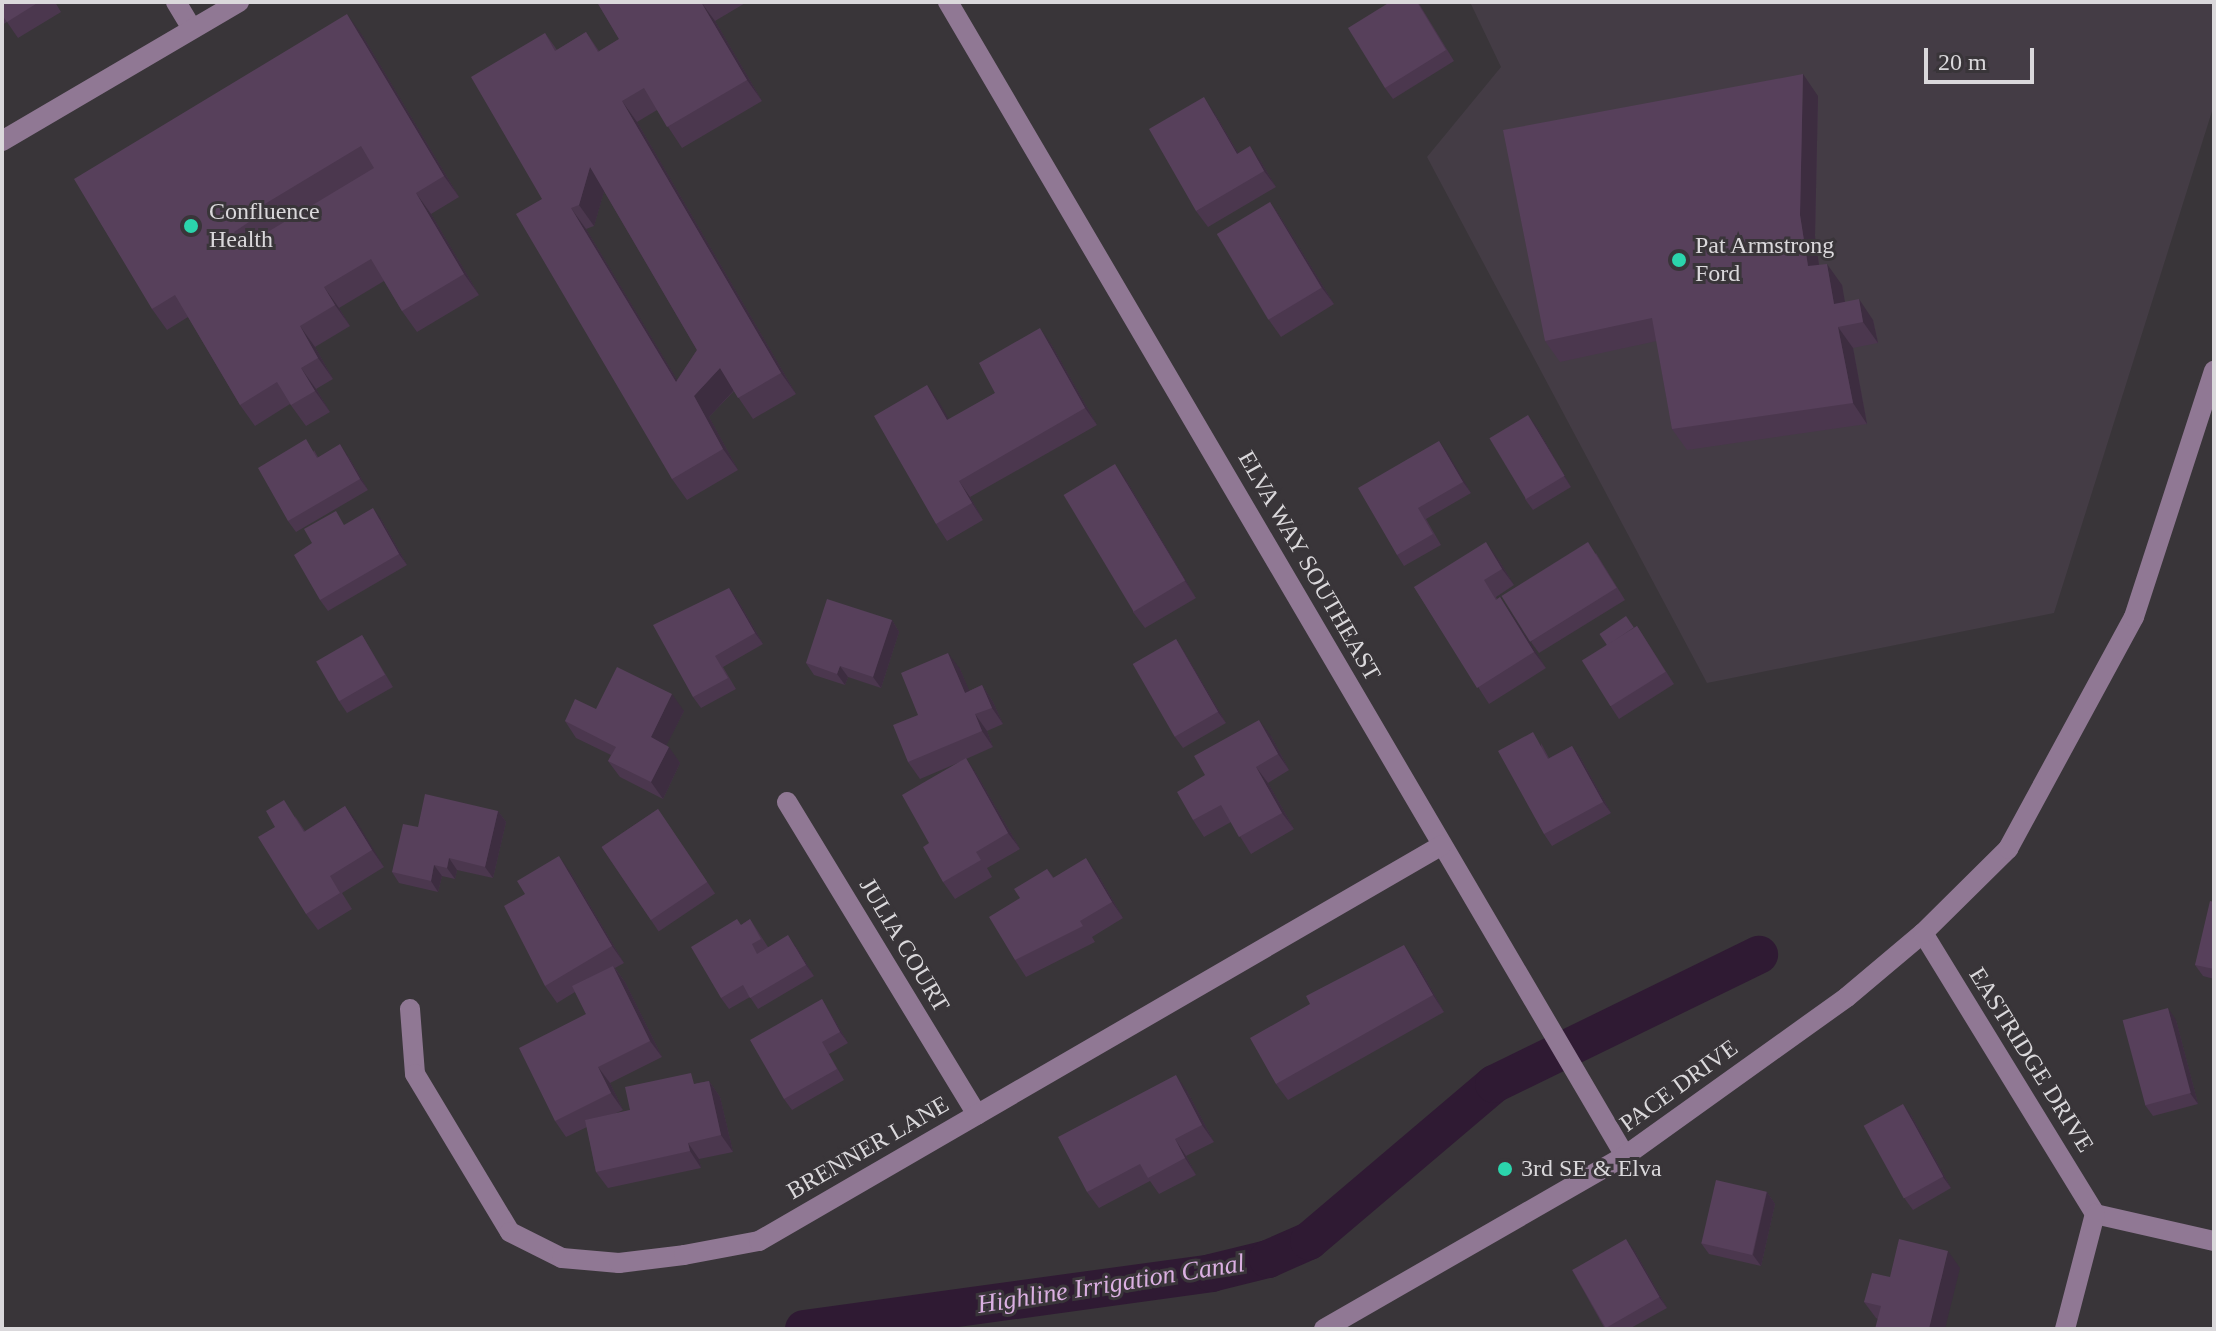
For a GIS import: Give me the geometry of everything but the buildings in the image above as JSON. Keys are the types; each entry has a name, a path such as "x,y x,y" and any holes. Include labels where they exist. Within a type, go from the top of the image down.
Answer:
{"street":[{"path":"176,2 192,29"},
{"path":"2,141 239,2"},
{"name":"ELVA WAY SOUTHEAST","path":"948,2 1625,1156"},
{"name":"PACE DRIVE","path":"1324,1329 1625,1156 1847,997 1923,933 2008,849 2134,617 2214,371"},
{"name":"JULIA COURT","path":"787,802 977,1115"},
{"name":"BRENNER LANE","path":"410,1009 415,1074 510,1232 562,1258 619,1263 759,1241 1442,845"},
{"name":"EASTRIDGE DRIVE","path":"1923,933 2095,1214"},
{"path":"2065,1329 2095,1214 2214,1241"}],"shaded area":[{"path":"1470,2 2214,2 2214,105 2054,613 1707,683 1427,157 1501,67"}],"waterway":[{"name":"Highline Irrigation Canal","path":"804,1329 1211,1273 1268,1259 1309,1241 1494,1084 1759,955"}],"place":[{"name":"Confluence Health","path":"191,226"},
{"name":"Pat Armstrong Ford","path":"1679,260"},
{"name":"3rd SE & Elva","path":"1505,1169"}]}
